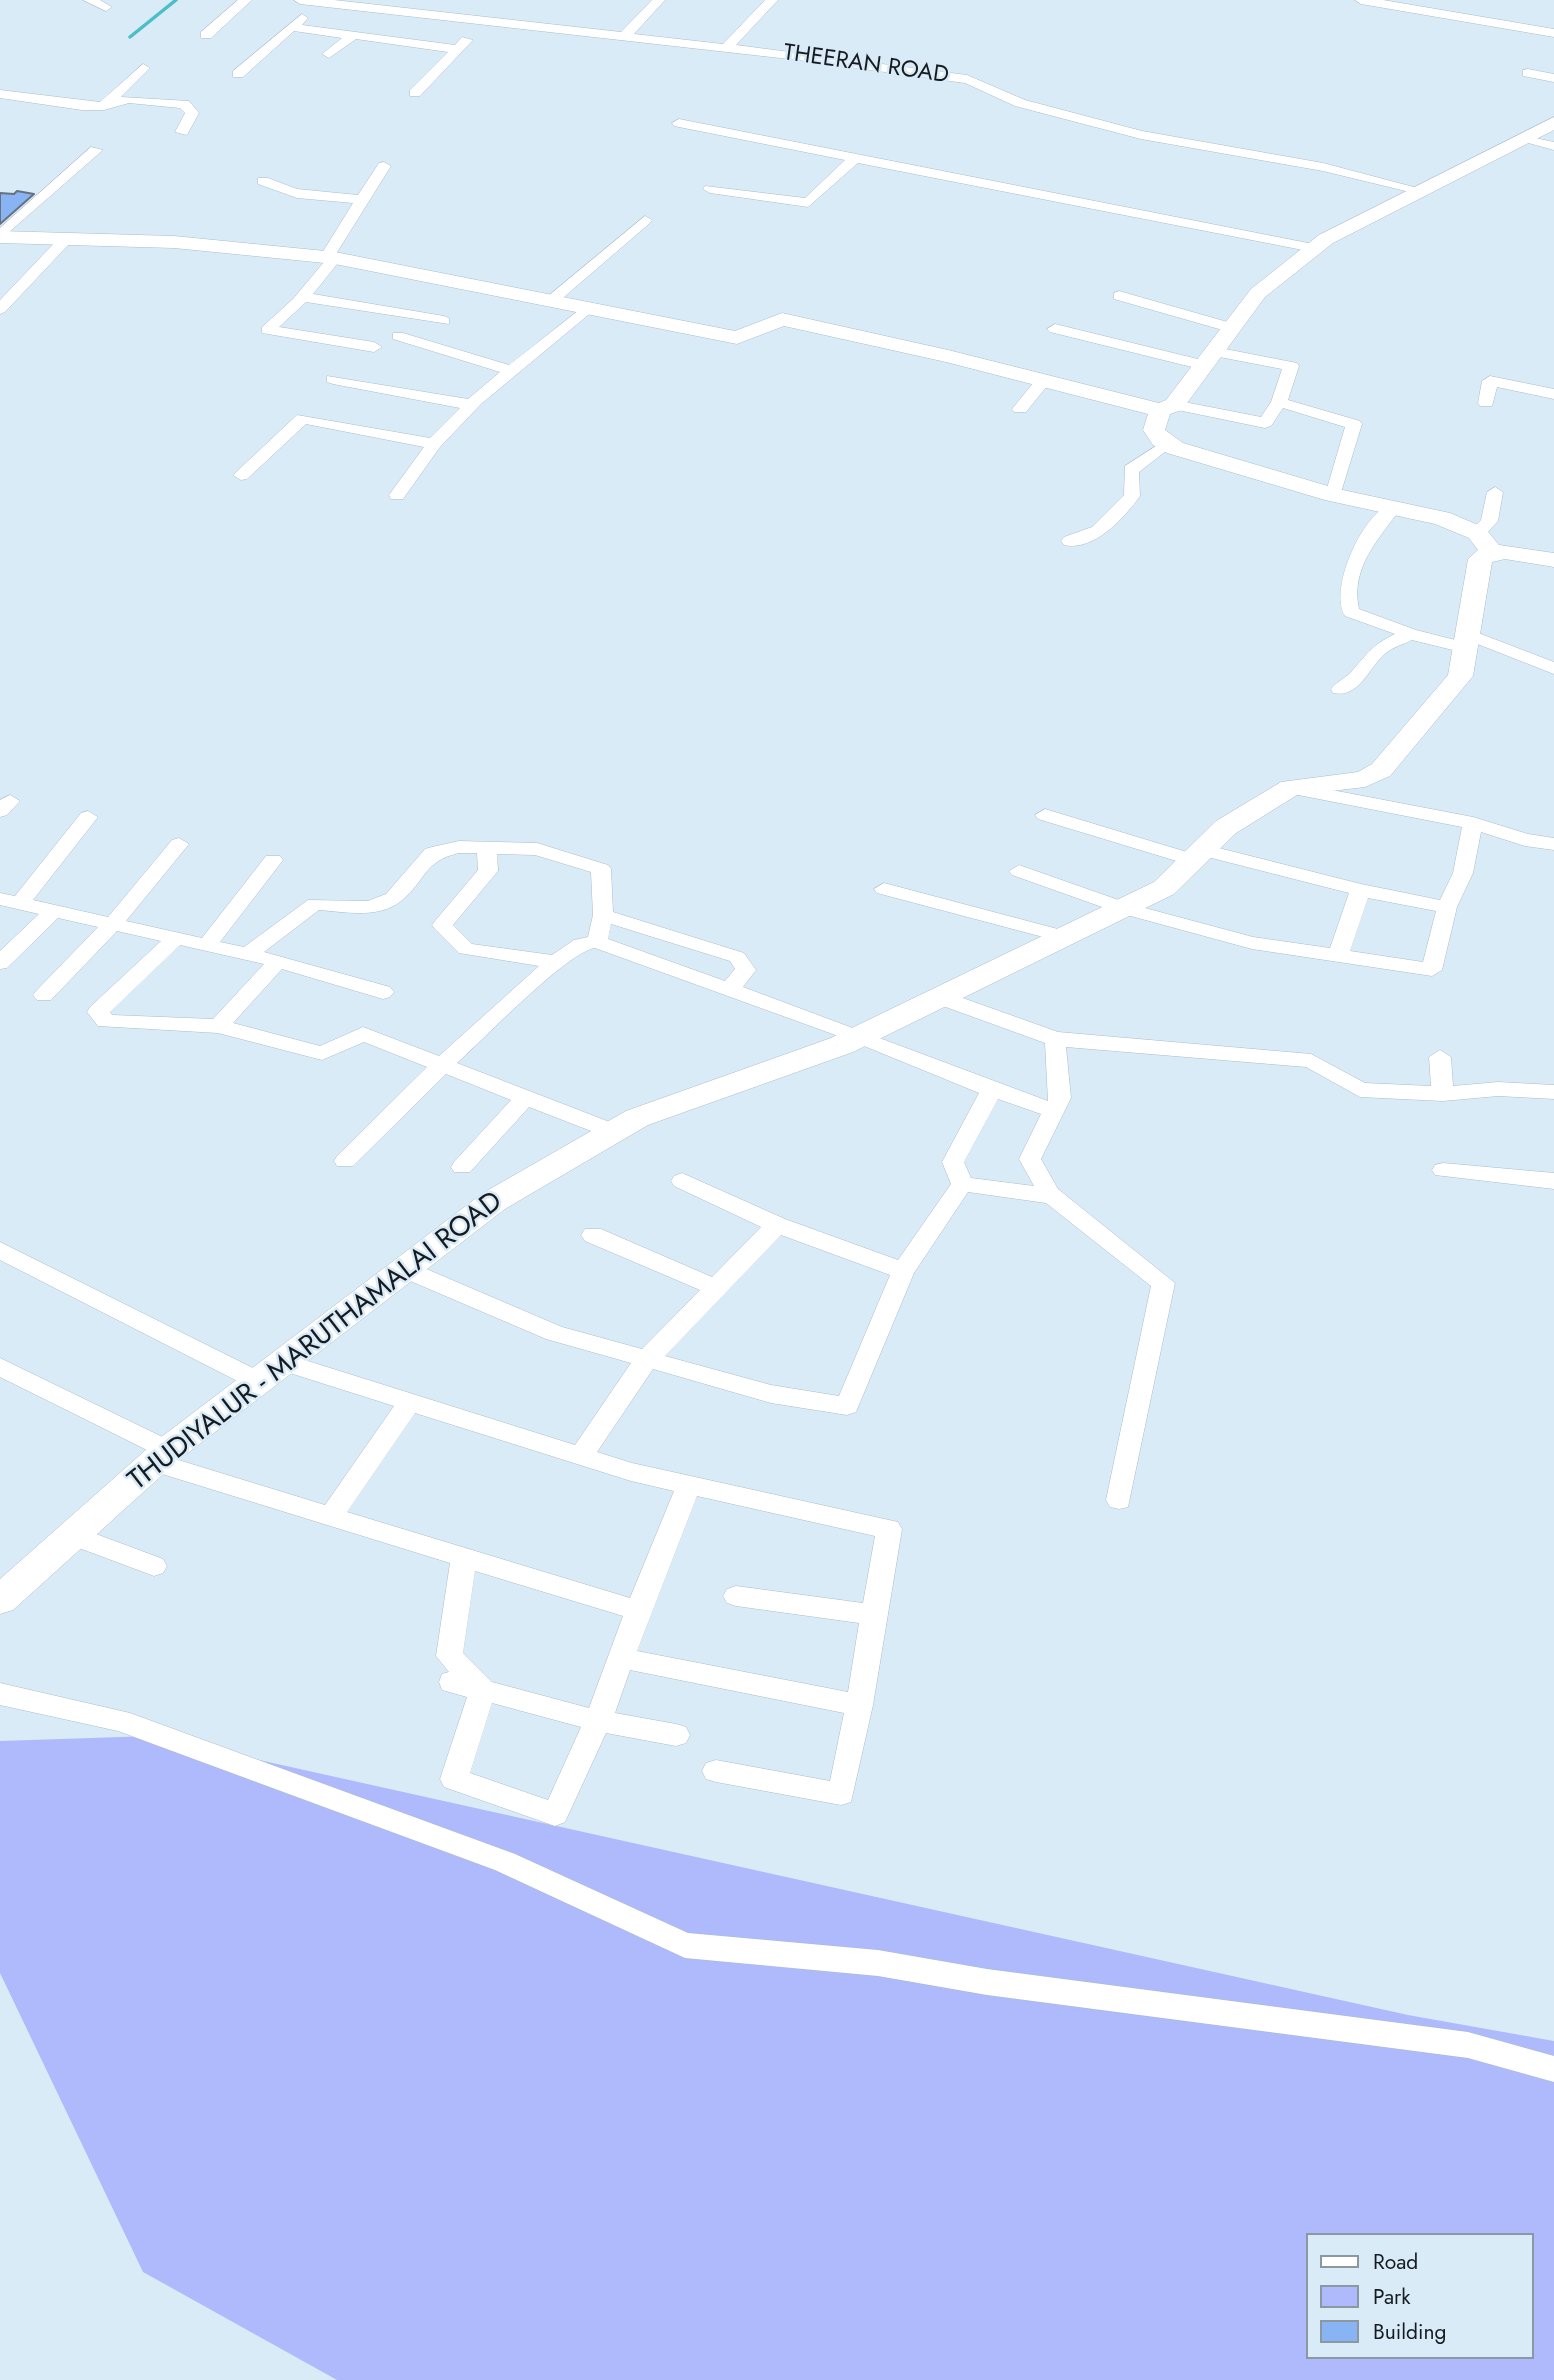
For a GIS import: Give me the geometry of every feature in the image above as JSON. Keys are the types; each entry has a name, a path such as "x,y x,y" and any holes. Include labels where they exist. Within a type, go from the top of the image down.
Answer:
{"street":[{"path":"89,0 106,7"},
{"path":"206,35 246,0"},
{"name":"THEERAN ROAD","path":"300,0 625,36 967,79 988,86 1002,97 1141,135 1323,167 1418,191"},
{"path":"625,36 659,0"},
{"path":"726,48 772,0"},
{"path":"1361,0 1554,33"},
{"path":"238,74 321,1"},
{"path":"415,93 484,22"},
{"path":"291,27 458,49"},
{"path":"328,54 353,35"},
{"path":"104,106 143,68"},
{"path":"1528,72 1554,78"},
{"path":"0,94 82,106 104,106 128,99 184,104 192,113 182,132"},
{"path":"679,123 1313,248"},
{"path":"1554,123 1418,191 1313,248 1258,293 1210,359 1167,407 1154,430 1167,443 1190,454 1334,495 1441,518 1485,543 1554,560"},
{"path":"1526,138 1554,146"},
{"path":"0,236 96,150"},
{"path":"710,189 808,203 857,156"},
{"path":"374,347 267,330 302,297 330,258 384,166"},
{"path":"263,181 275,188 364,200"},
{"path":"552,300 645,220"},
{"path":"0,236 174,242 330,258 737,338 782,319 1044,380 1259,424 1265,423 1279,401 1292,366 1210,359 1055,329"},
{"path":"0,309 66,239"},
{"path":"1119,296 1233,328"},
{"path":"302,297 444,321"},
{"path":"397,495 433,444 472,405 588,309"},
{"path":"398,336 512,371"},
{"path":"333,379 472,405"},
{"path":"1020,409 1044,380"},
{"path":"1486,403 1490,381 1554,394"},
{"path":"1279,401 1354,424 1334,495"},
{"path":"241,475 303,418 433,444"},
{"path":"1070,541 1098,531 1132,496 1131,470 1167,443"},
{"path":"1485,543 1495,492"},
{"path":"1394,508 1366,539 1356,559 1347,600 1351,612 1409,634 1466,641 1554,669"},
{"name":"THUDIYALUR - MARUTHAMALAI ROAD","path":"0,1600 161,1456 402,1268 494,1201 637,1118 860,1035 1164,888 1226,827 1290,788 1365,779 1381,769 1460,676 1485,543"},
{"path":"1340,689 1357,677 1379,649 1409,634"},
{"path":"1290,788 1473,823 1525,839 1554,844"},
{"path":"1045,815 1198,855 1447,906"},
{"path":"10,901 89,817"},
{"path":"1019,871 1124,908 1252,943 1432,971 1447,906 1462,878 1473,823"},
{"path":"44,995 113,924 179,844"},
{"path":"248,954 315,904 370,907 393,898 432,853 459,847 537,849 601,869 603,915 597,942"},
{"path":"485,847 488,871 443,925 466,949 556,962"},
{"path":"207,945 273,860"},
{"path":"884,889 1062,936"},
{"path":"1338,956 1360,890"},
{"path":"10,901 278,961 383,992"},
{"path":"0,963 54,911"},
{"path":"603,915 737,957 746,970 729,989"},
{"path":"176,938 98,1012 106,1021 218,1026 322,1053 363,1034 612,1131"},
{"path":"345,1161 442,1065 556,962 581,944 597,942 860,1035 992,1089 1052,1110"},
{"path":"218,1026 278,961"},
{"path":"939,998 1055,1039 1311,1062 1360,1090 1443,1094 1498,1089 1554,1091"},
{"path":"1055,1039 1060,1098 1030,1159 1052,1196 1163,1283 1119,1500"},
{"path":"1440,1057 1443,1094"},
{"path":"962,1184 953,1162 992,1089"},
{"path":"462,1167 526,1097"},
{"path":"1443,1170 1554,1181"},
{"path":"682,1181 777,1225 903,1270"},
{"path":"962,1184 1052,1196"},
{"path":"402,1268 554,1333 771,1394 847,1406 903,1270 962,1184"},
{"path":"581,1457 647,1359 777,1225"},
{"path":"593,1236 716,1288"},
{"path":"0,1250 258,1381"},
{"path":"283,1362 581,1457 689,1485 888,1529 859,1705 841,1794 716,1771"},
{"path":"0,1367 161,1456 330,1517 638,1611"},
{"path":"330,1517 409,1403"},
{"path":"483,1690 454,1779 555,1814 598,1721 638,1611 689,1485"},
{"path":"72,1535 154,1566"},
{"path":"464,1558 449,1656 483,1690"},
{"path":"736,1597 874,1615"},
{"path":"621,1658 859,1705"},
{"path":"452,1682 598,1721 676,1735"},
{"path":"0,1694 120,1721 159,1735 505,1862 685,1945 878,1964 1001,1984 1468,2045 1554,2069"}],"green space":[{"path":"151,1736 1408,2015 1554,2041 1554,2380 337,2380 143,2272 0,1973 0,1741"}],"building":[{"path":"17,191 34,194 0,224 0,193 14,194"}],"waterway":[{"path":"130,37 176,0"}]}
